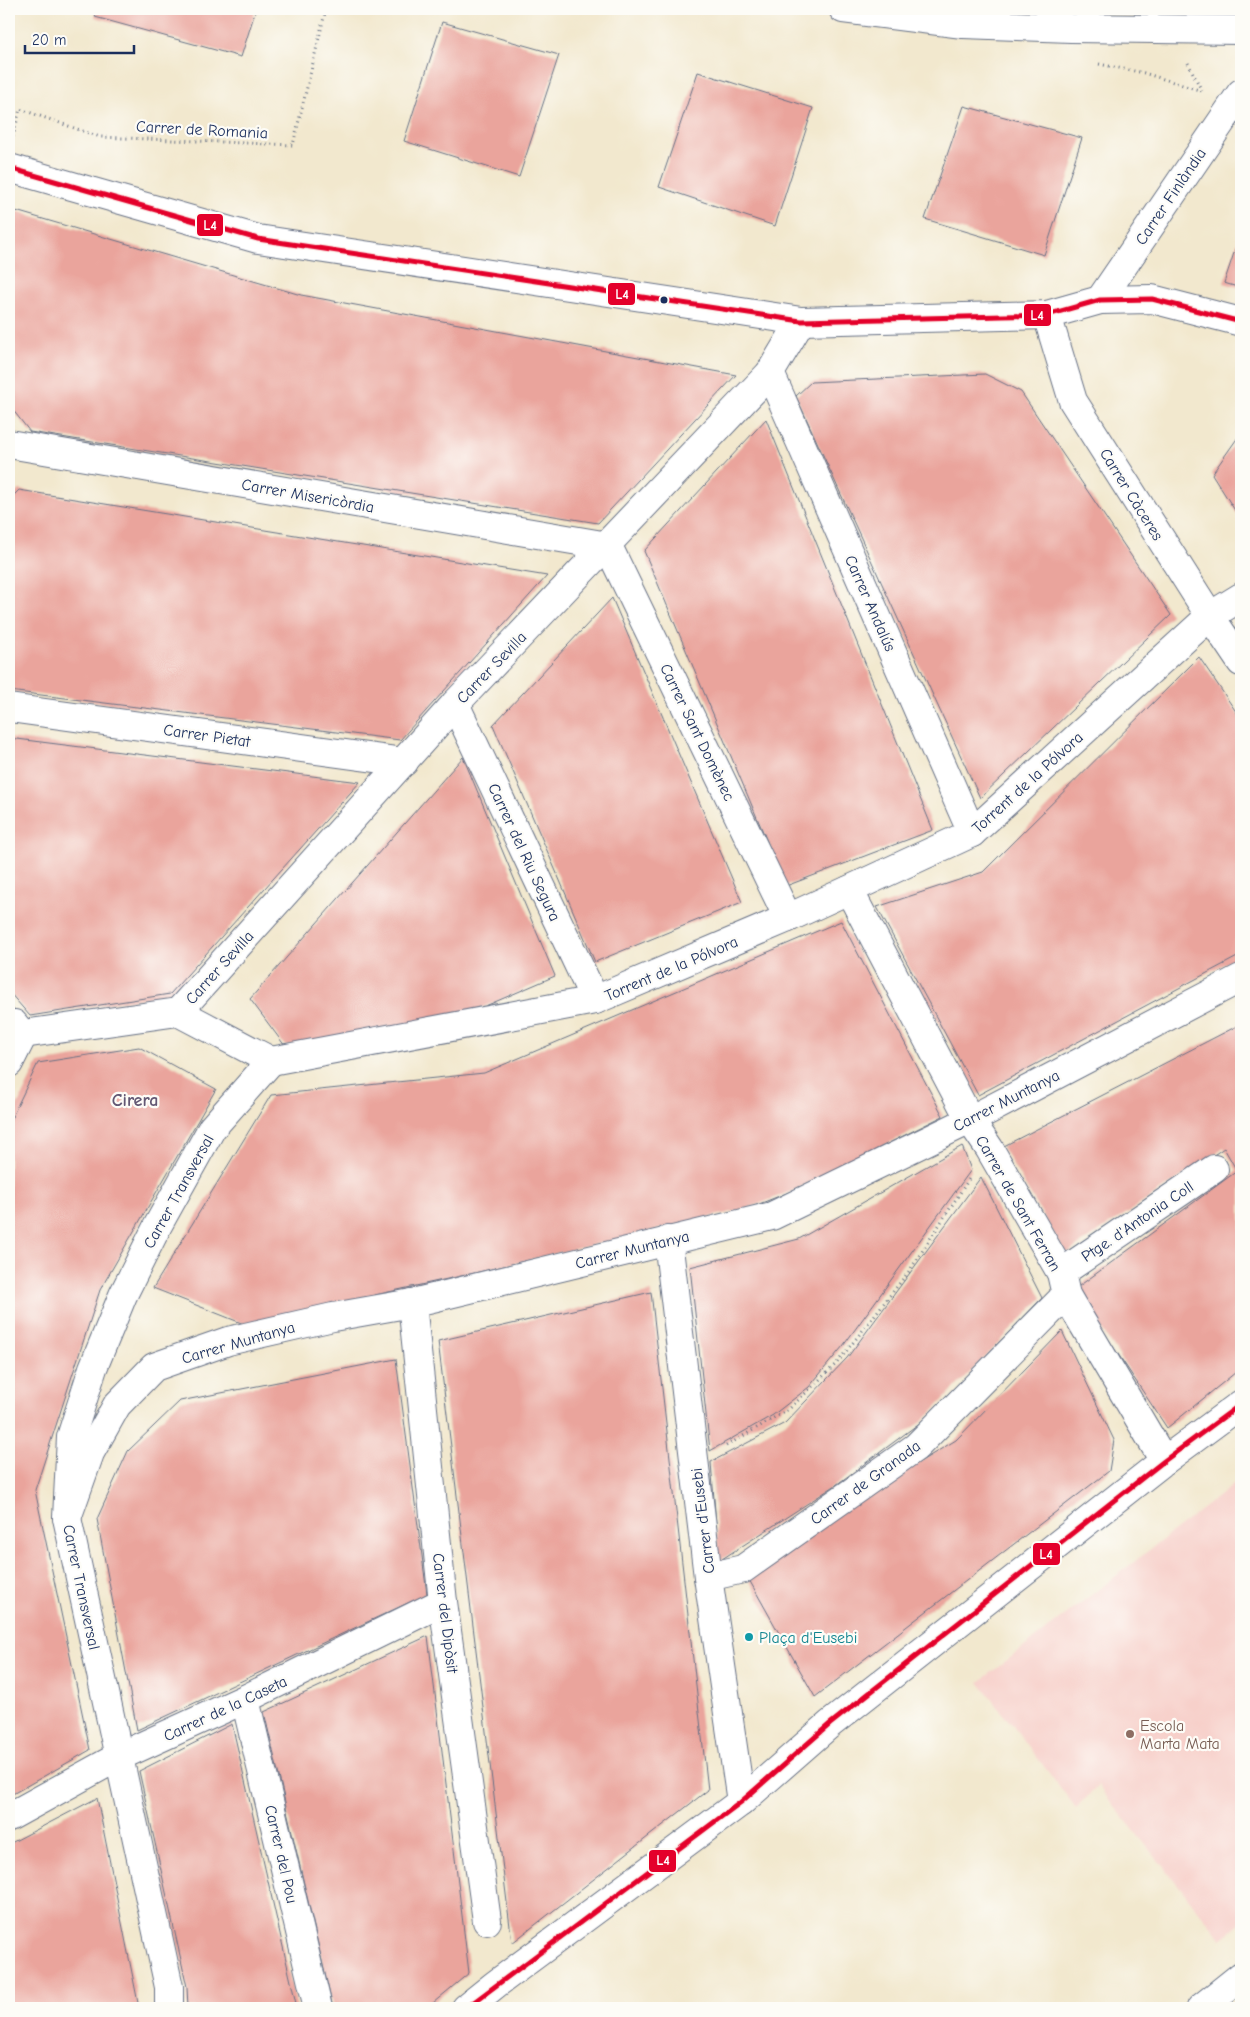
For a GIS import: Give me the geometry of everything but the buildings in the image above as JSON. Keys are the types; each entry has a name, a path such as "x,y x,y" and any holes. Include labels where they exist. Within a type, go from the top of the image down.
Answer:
{"street":[{"path":"844,9 963,24 1071,28 1241,29 1230,9"},
{"name":"Carrer Finlàndia","path":"1100,300 1241,93"},
{"path":"10,156 258,239 801,321 1047,315 1100,300 1152,300 1241,322"},
{"name":"Carrer Càceres","path":"1047,315 1073,401 1241,662"},
{"name":"Carrer Sevilla","path":"178,1012 455,704 608,546 770,373 801,321"},
{"name":"Carrer Andalús","path":"770,373 972,833"},
{"name":"Carrer Misericòrdia","path":"9,444 608,546"},
{"name":"Carrer Sant Domènec","path":"608,546 788,918"},
{"name":"Torrent de la Pólvora","path":"271,1061 595,1000 788,918 972,833 1210,616 1241,598"},
{"name":"Carrer del Riu Segura","path":"455,704 595,1000"},
{"name":"Carrer Pietat","path":"9,708 404,762"},
{"name":"Carrer de Sant Ferran","path":"849,890 970,1120 989,1148 1063,1284 1164,1461"},
{"name":"Carrer Muntanya","path":"67,1518 90,1453 116,1405 154,1367 228,1341 332,1317 412,1303 772,1216 970,1120 1241,978"},
{"path":"9,1063 13,1030 178,1012 271,1061"},
{"name":"Carrer Transversal","path":"169,2008 169,1987 67,1518 71,1437 93,1368 123,1295 158,1225 212,1128 271,1061"},
{"name":"Ptge. d'Antonia Coll","path":"1063,1284 1214,1169"},
{"name":"Carrer d'Eusebi","path":"668,1240 708,1577 740,1802"},
{"name":"Carrer de Granada","path":"708,1577 743,1569 916,1447 1063,1284"},
{"name":"Carrer del Dipòsit","path":"412,1303 443,1602 487,1921"},
{"path":"466,2008 740,1802 830,1724 1164,1461 1241,1404"},
{"name":"Carrer de la Caseta","path":"9,1817 118,1757 245,1699 443,1602"},
{"name":"Carrer del Pou","path":"245,1699 318,2008"},
{"path":"1201,2008 1241,1976"}],"path":[{"name":"Carrer de Romania","path":"10,156 20,109 100,137 293,145 326,9"},
{"path":"695,1463 789,1409 837,1363 910,1270 989,1148"}],"shaded area":[{"name":"Escola Marta Mata","path":"1241,1479 1241,1923 1222,1939 1098,1786 1076,1808 979,1682"}],"transit line":[{"name":"L4","path":"9,168 258,239 801,321 1047,315 1100,300 1152,299 1241,322"},
{"name":"L4","path":"466,2008 741,1802 830,1724 1164,1461 1241,1404"}],"place":[{"name":"Plaça d'Eusebi","path":"749,1637"},
{"name":"Escola Marta Mata","path":"1130,1734"}],"district":[{"name":"Cirera","path":"135,1100"}]}
